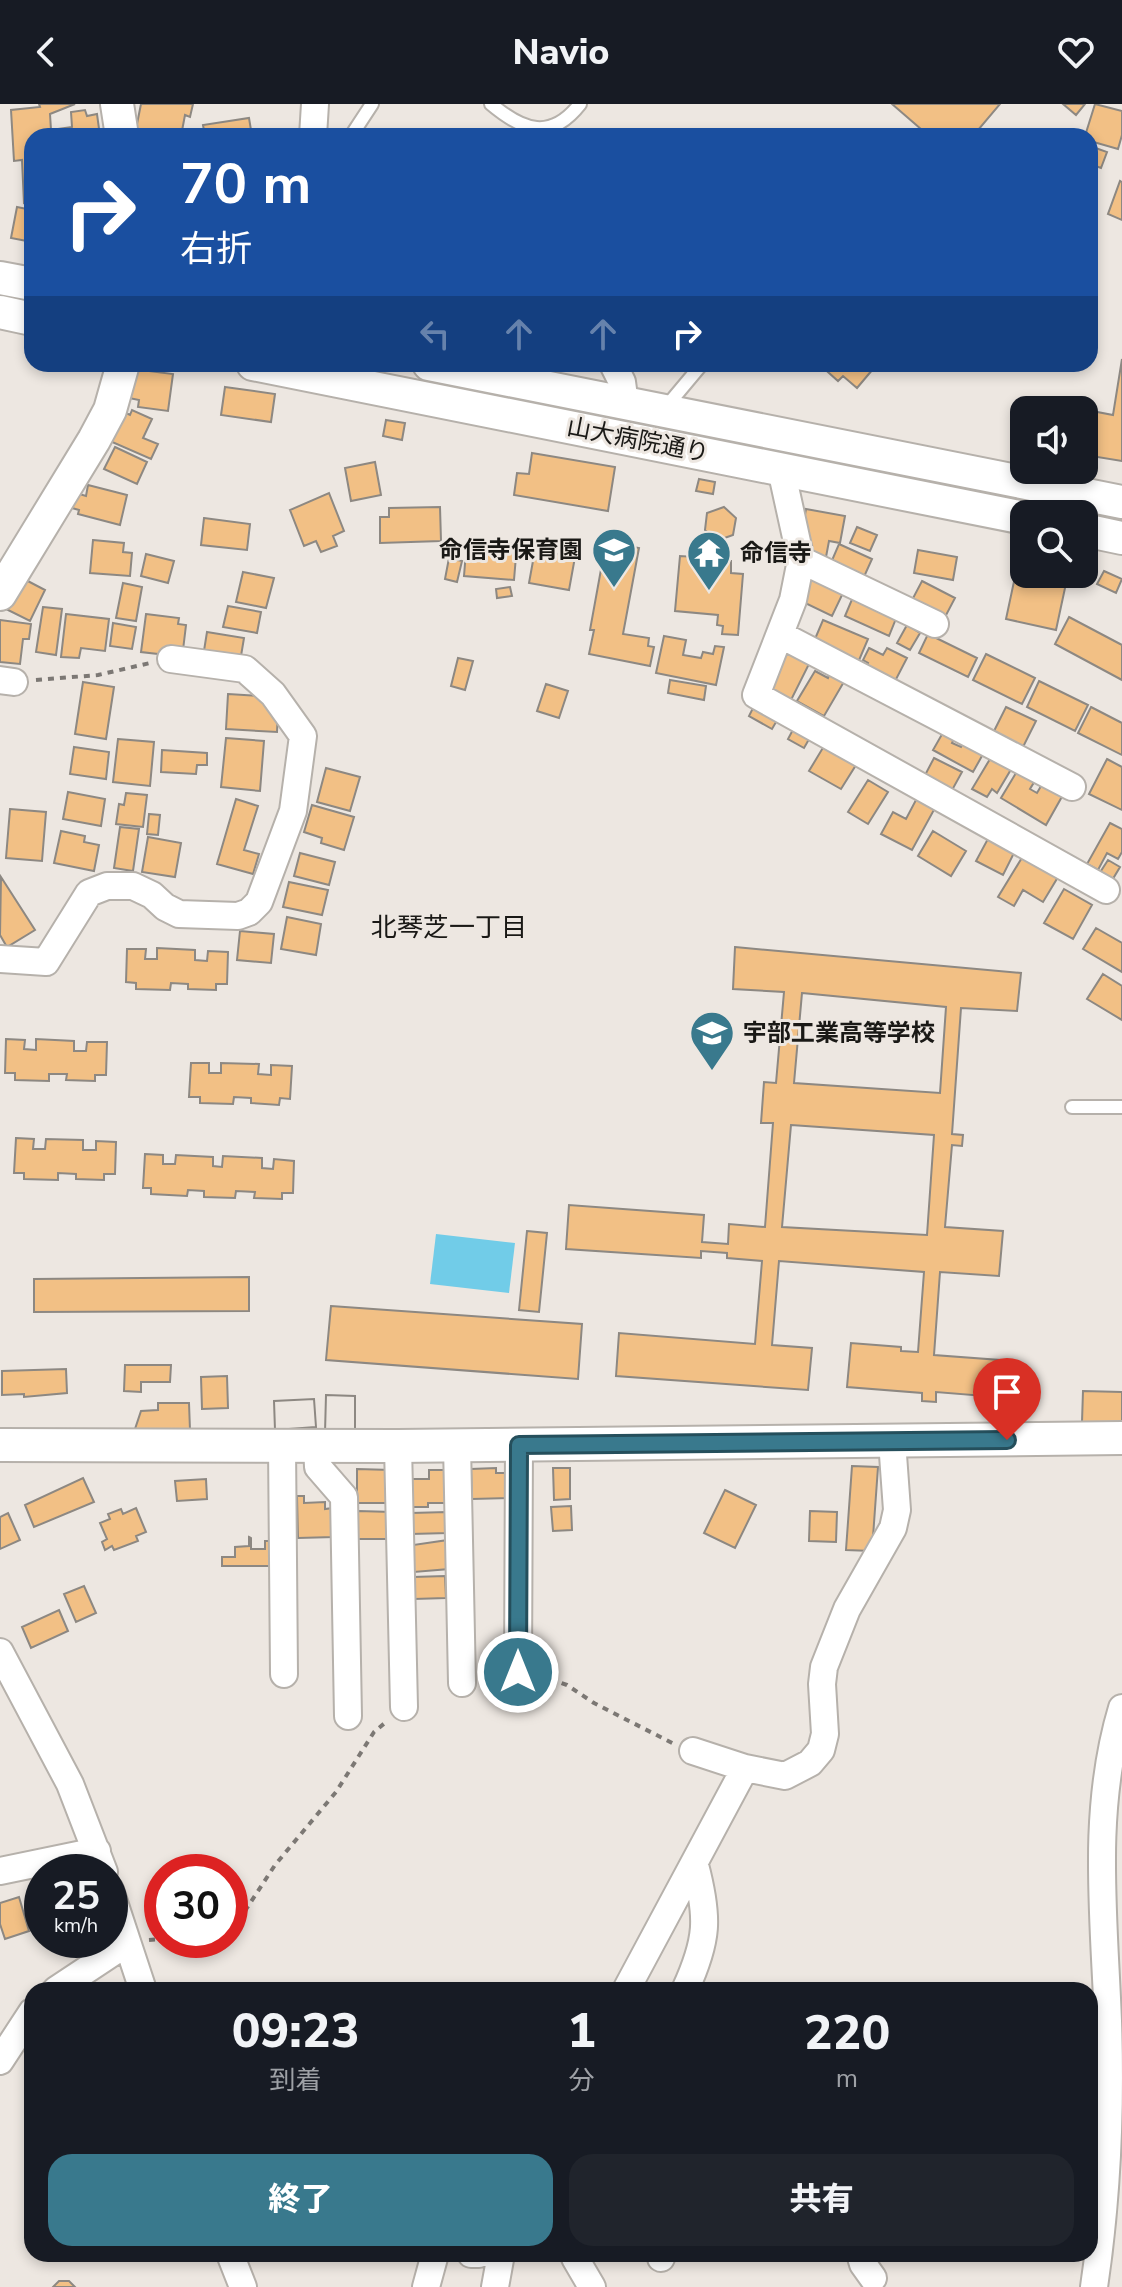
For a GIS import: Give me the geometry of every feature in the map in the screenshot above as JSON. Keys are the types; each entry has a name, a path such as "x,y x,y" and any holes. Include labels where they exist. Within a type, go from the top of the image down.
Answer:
{"street":[{"path":"117,104 121,128"},
{"path":"314,128 315,104"},
{"path":"0,278 24,282"},
{"path":"0,312 24,317"},
{"path":"0,594 94,440 110,410 121,372"},
{"name":"山大病院通り","path":"293,372 1010,515"},
{"name":"山大病院通り","path":"473,372 1122,502"},
{"path":"617,372 622,382 625,404"},
{"path":"781,469 801,560 793,600 756,695 1106,890"},
{"path":"1098,533 1122,538"},
{"path":"801,560 935,624"},
{"path":"781,635 1072,787"},
{"path":"0,959 46,962 89,893 107,886 133,886 179,914 238,916 249,912 259,902 293,811 303,736 273,694 245,669 171,659"},
{"path":"0,1445 398,1446 1122,1438"},
{"path":"693,1751 745,1768 785,1776 810,1763 821,1750 825,1734 824,1667 847,1609 893,1528 897,1510 892,1441"},
{"path":"282,1445 284,1674"},
{"path":"317,1445 318,1467 344,1497 348,1716"},
{"path":"457,1445 462,1683"},
{"path":"518,1672 519,1445"},
{"path":"398,1446 404,1707"},
{"path":"0,1652 70,1784 98,1854"},
{"path":"1098,2247 1115,2023 1101,1832 1107,1766 1122,1708"},
{"path":"630,1982 745,1768"},
{"path":"688,1982 700,1955 704,1932 703,1897 695,1865"},
{"path":"0,1871 24,1869"},
{"path":"128,1946 140,1982"},
{"path":"68,1982 104,1958"},
{"path":"0,2061 24,2024"},
{"path":"233,2262 243,2287"},
{"path":"426,2287 433,2262"},
{"path":"495,2287 500,2262"},
{"path":"577,2262 592,2287"},
{"path":"862,2262 873,2278"},
{"path":"1094,2287 1096,2262"}],"lane":[{"path":"356,128 372,104"},
{"path":"491,104 517,123 538,128"},
{"path":"545,128 563,122 580,104"},
{"path":"662,411 695,372"},
{"path":"1072,1107 1122,1107"}],"path":[{"path":"7,681 98,675 171,659"},
{"path":"518,1672 567,1685 617,1715 693,1751"},
{"path":"248,1904 275,1865 336,1792 374,1732 404,1707"}],"water":[{"path":"436,1234 515,1243 509,1293 430,1284"}],"building":[{"path":"39,104 75,104 50,114 51,128 24,128 24,203 22,160 14,161 11,110 40,107"},
{"path":"141,104 193,104 190,117 185,115 183,128 136,128"},
{"path":"892,104 1000,104 980,128 920,128"},
{"path":"1063,104 1085,104 1076,115"},
{"path":"1095,104 1122,111 1122,135 1118,149 1098,143 1098,128 1088,128"},
{"path":"85,110 87,116 97,114 99,128 65,128 72,127 71,112"},
{"path":"249,118 251,128 204,128 203,125"},
{"path":"1098,149 1107,152 1101,168 1098,167"},
{"path":"1122,182 1122,220 1108,214"},
{"path":"17,207 24,208 24,240 11,238"},
{"path":"1122,359 1122,461 1098,457 1098,412 1113,415"},
{"path":"133,372 173,374 168,411 138,407 139,400 129,398"},
{"path":"828,372 870,372 857,388 843,376 838,381"},
{"path":"225,387 275,394 271,422 221,415"},
{"path":"117,409 130,415 132,410 152,419 143,438 158,444 151,459 103,438"},
{"path":"386,420 405,423 402,440 383,436"},
{"path":"115,447 147,462 137,484 104,469"},
{"path":"532,453 615,467 608,511 514,495 517,473 529,474"},
{"path":"375,462 381,495 351,501 345,468"},
{"path":"699,479 715,482 713,494 696,491"},
{"path":"88,485 127,495 120,525 78,514 79,510 72,508 76,493 86,496"},
{"path":"329,493 344,531 333,536 337,546 321,552 316,541 304,546 290,510"},
{"path":"440,507 441,541 380,543 380,517 389,517 389,508"},
{"path":"724,507 736,518 733,535 716,541 705,530 707,513"},
{"path":"806,509 845,516 840,543 829,541 826,557 805,553 800,542"},
{"path":"204,518 250,524 247,550 201,545"},
{"path":"857,527 877,535 870,551 850,543"},
{"path":"467,539 517,544 514,580 464,576"},
{"path":"93,540 124,543 123,552 132,553 130,576 90,573"},
{"name":"命信寺保育園","path":"606,542 639,548 623,634 649,638 648,646 654,647 650,666 589,654 594,630 590,630"},
{"path":"839,544 872,559 863,579 830,565"},
{"path":"535,550 575,557 569,590 529,583"},
{"path":"918,550 957,557 953,580 914,573"},
{"name":"命信寺","path":"695,551 714,553 714,560 731,561 731,573 743,574 738,635 722,634 723,626 717,625 718,615 675,611 680,556 695,557"},
{"path":"146,554 174,561 168,583 141,576"},
{"path":"449,558 462,561 457,582 445,579"},
{"path":"1104,571 1122,579 1116,593 1098,582"},
{"path":"243,572 274,578 266,608 236,602"},
{"path":"812,577 843,593 832,616 801,601"},
{"path":"22,578 45,590 30,621 6,609"},
{"path":"922,581 955,598 944,619 911,602"},
{"path":"123,583 142,587 136,621 116,618"},
{"path":"510,587 512,596 497,598 496,589"},
{"path":"1013,588 1065,588 1056,630 1006,619"},
{"path":"853,597 897,616 889,636 845,616"},
{"path":"228,606 261,612 257,633 223,627"},
{"path":"43,607 62,609 56,655 36,652"},
{"path":"66,614 109,619 105,651 81,648 79,658 61,657"},
{"path":"146,614 179,618 178,624 186,625 183,650 167,655 141,652"},
{"path":"1069,617 1122,645 1122,680 1055,644"},
{"path":"0,620 31,624 29,639 23,639 20,664 0,662"},
{"path":"823,620 868,639 857,665 812,646"},
{"path":"113,623 136,627 132,649 110,646"},
{"path":"907,625 920,633 910,650 897,643"},
{"path":"207,632 244,638 241,656 203,657"},
{"path":"928,634 977,658 968,677 919,653"},
{"path":"664,636 686,640 683,655 701,658 703,652 713,654 715,646 724,647 716,685 656,673"},
{"path":"785,647 811,660 790,702 764,689"},
{"path":"869,648 883,655 887,648 907,658 892,687 863,673 868,663 863,660"},
{"path":"986,654 1035,678 1022,704 973,680"},
{"path":"458,658 473,661 465,690 451,686"},
{"path":"815,671 828,678 830,673 845,680 824,716 797,701"},
{"path":"670,680 706,686 704,700 668,693"},
{"path":"1039,681 1088,705 1075,731 1027,707"},
{"path":"83,682 114,687 106,739 75,734"},
{"path":"546,684 568,691 559,718 537,711"},
{"path":"228,694 260,696 260,701 272,701 278,710 277,732 226,729"},
{"path":"755,704 779,717 772,729 749,716"},
{"path":"1006,707 1036,721 1020,753 990,739"},
{"path":"1091,707 1122,723 1122,755 1078,733"},
{"path":"796,724 812,734 804,748 788,739"},
{"path":"945,729 956,735 952,743 961,747 966,736 987,747 973,772 933,750"},
{"path":"226,738 264,741 260,791 221,787"},
{"path":"118,739 154,742 150,786 113,782"},
{"path":"824,746 856,765 841,789 809,771"},
{"path":"74,747 109,752 106,779 70,774"},
{"path":"162,750 207,753 207,765 197,765 196,774 161,772"},
{"path":"993,754 1013,766 997,793 992,789 987,797 972,789"},
{"path":"934,758 962,772 951,792 924,777"},
{"path":"1107,759 1122,767 1122,810 1089,794"},
{"path":"326,768 360,777 350,811 317,802"},
{"path":"1019,768 1036,779 1030,789 1037,793 1044,781 1064,793 1046,825 1001,798"},
{"path":"868,780 888,792 868,824 848,812"},
{"path":"68,792 105,799 101,826 63,819"},
{"path":"126,793 147,795 143,827 116,824 119,804 124,805"},
{"path":"917,798 935,808 912,850 881,834 893,812 906,819"},
{"path":"236,799 258,806 244,850 259,854 253,874 217,864"},
{"path":"312,805 354,817 344,850 321,843 322,838 304,832"},
{"path":"10,809 46,812 42,861 6,858"},
{"path":"149,814 160,815 158,835 147,834"},
{"path":"1110,823 1122,829 1122,852 1118,859 1107,853 1098,870 1087,864"},
{"path":"120,827 139,829 133,871 114,868"},
{"path":"61,831 85,836 84,842 99,845 94,871 54,863"},
{"path":"933,831 966,851 951,876 918,856"},
{"path":"990,835 1016,849 1003,875 976,861"},
{"path":"148,837 181,843 175,877 142,872"},
{"path":"300,853 335,862 329,885 294,876"},
{"path":"1023,856 1058,877 1043,902 1023,890 1014,906 998,897"},
{"path":"1108,860 1120,867 1111,882 1099,874"},
{"path":"1,877 35,930 7,947 0,935"},
{"path":"289,882 328,890 322,915 283,907"},
{"path":"1064,889 1092,905 1073,939 1044,923"},
{"path":"287,917 321,924 316,955 281,949"},
{"path":"1096,928 1122,943 1122,972 1083,949"},
{"path":"240,931 274,934 271,963 237,960"},
{"path":"735,947 1021,973 1017,1011 961,1008 952,1134 963,1135 962,1146 952,1145 945,1227 1003,1231 999,1276 940,1272 934,1355 1000,1360 997,1397 936,1392 936,1402 922,1401 922,1393 847,1387 851,1343 901,1347 901,1351 918,1352 924,1272 779,1261 772,1345 812,1348 808,1390 616,1376 619,1333 755,1344 762,1261 727,1258 727,1253 701,1251 701,1258 566,1249 569,1205 704,1215 702,1242 728,1244 729,1224 765,1227 773,1123 761,1123 764,1082 776,1083 784,992 733,989","holes":["802,993 946,1007 940,1093 794,1083","791,1125 934,1135 927,1235 782,1227"]},
{"path":"157,948 195,950 195,960 207,961 208,951 228,952 227,984 216,984 216,990 188,989 188,984 171,983 170,990 136,989 136,983 126,982 127,949 146,949 145,959 157,959"},
{"path":"1103,974 1122,986 1122,1020 1087,999"},
{"path":"6,1039 25,1040 24,1049 36,1050 36,1039 74,1041 74,1051 86,1051 87,1042 107,1042 106,1075 95,1075 95,1081 66,1080 67,1074 49,1074 49,1081 15,1080 15,1073 5,1073"},
{"path":"191,1063 209,1063 209,1073 221,1073 221,1063 259,1064 258,1074 271,1075 271,1065 292,1066 290,1099 280,1098 279,1105 251,1103 251,1098 234,1097 233,1104 200,1103 200,1097 189,1097"},
{"path":"16,1138 34,1139 33,1149 45,1149 46,1139 83,1140 83,1150 96,1150 96,1141 116,1142 115,1174 104,1174 104,1180 76,1179 76,1174 58,1173 58,1180 24,1179 24,1173 14,1173"},
{"path":"145,1154 163,1155 163,1164 175,1164 176,1155 213,1157 213,1166 222,1167 223,1156 262,1158 262,1168 273,1169 274,1159 294,1161 293,1193 282,1193 282,1199 254,1198 255,1192 236,1191 235,1198 204,1197 204,1191 188,1190 187,1196 151,1194 151,1188 143,1188"},
{"path":"527,1231 547,1233 539,1312 519,1310"},
{"path":"249,1277 249,1311 34,1312 34,1279"},
{"path":"331,1306 582,1324 578,1379 326,1360"},
{"path":"125,1365 171,1365 170,1382 141,1382 141,1392 124,1391"},
{"path":"66,1369 67,1393 24,1397 24,1394 2,1395 2,1371"},
{"path":"227,1376 228,1408 202,1409 201,1377"},
{"path":"1083,1391 1122,1392 1122,1423 1082,1422"},
{"path":"326,1395 355,1396 355,1434 325,1433"},
{"path":"326,1395 355,1396 355,1434 325,1433"},
{"path":"314,1399 316,1427 275,1430 274,1401"},
{"path":"314,1399 316,1427 275,1430 274,1401"},
{"path":"158,1403 189,1403 190,1430 134,1432 141,1411 158,1410"},
{"path":"852,1466 878,1467 872,1551 846,1550"},
{"path":"496,1468 496,1473 510,1473 510,1498 472,1499 471,1469"},
{"path":"553,1468 570,1468 570,1499 554,1500"},
{"path":"357,1469 391,1470 391,1503 357,1503"},
{"path":"429,1470 447,1470 447,1503 412,1507 412,1479 429,1479"},
{"path":"83,1478 94,1502 34,1527 25,1505"},
{"path":"206,1479 207,1499 177,1501 175,1481"},
{"path":"725,1490 756,1505 735,1548 704,1533"},
{"path":"297,1496 304,1496 304,1503 325,1502 325,1509 333,1508 334,1537 298,1538"},
{"path":"571,1506 572,1530 553,1531 551,1507"},
{"path":"136,1508 146,1532 136,1536 138,1541 105,1550 102,1542 107,1539 100,1523 110,1519 108,1514 121,1509 123,1514"},
{"path":"358,1511 392,1512 392,1539 358,1539"},
{"path":"810,1511 837,1512 836,1542 809,1541"},
{"path":"447,1512 448,1533 411,1534 411,1513"},
{"path":"8,1513 20,1540 0,1549 0,1517"},
{"path":"249,1537 251,1549 265,1549 265,1541 273,1541 273,1566 222,1566 222,1557 235,1557 235,1547 249,1546"},
{"path":"448,1540 449,1569 414,1572 413,1545"},
{"path":"445,1576 446,1598 414,1599 413,1577"},
{"path":"84,1586 96,1613 76,1622 64,1594"},
{"path":"59,1610 68,1631 31,1648 22,1627"},
{"path":"19,1897 24,1914 24,1933 5,1939 0,1924 0,1903"},
{"path":"59,2281 69,2281 75,2287 53,2287"}],"place":[{"name":"命信寺保育園","path":"614,589"},
{"name":"命信寺","path":"709,592"},
{"name":"宇部工業高等学校","path":"712,1072"}],"district":[{"name":"北琴芝一丁目","path":"449,927"}],"route":[{"path":"518,1672 519,1445 1007,1440"}]}
